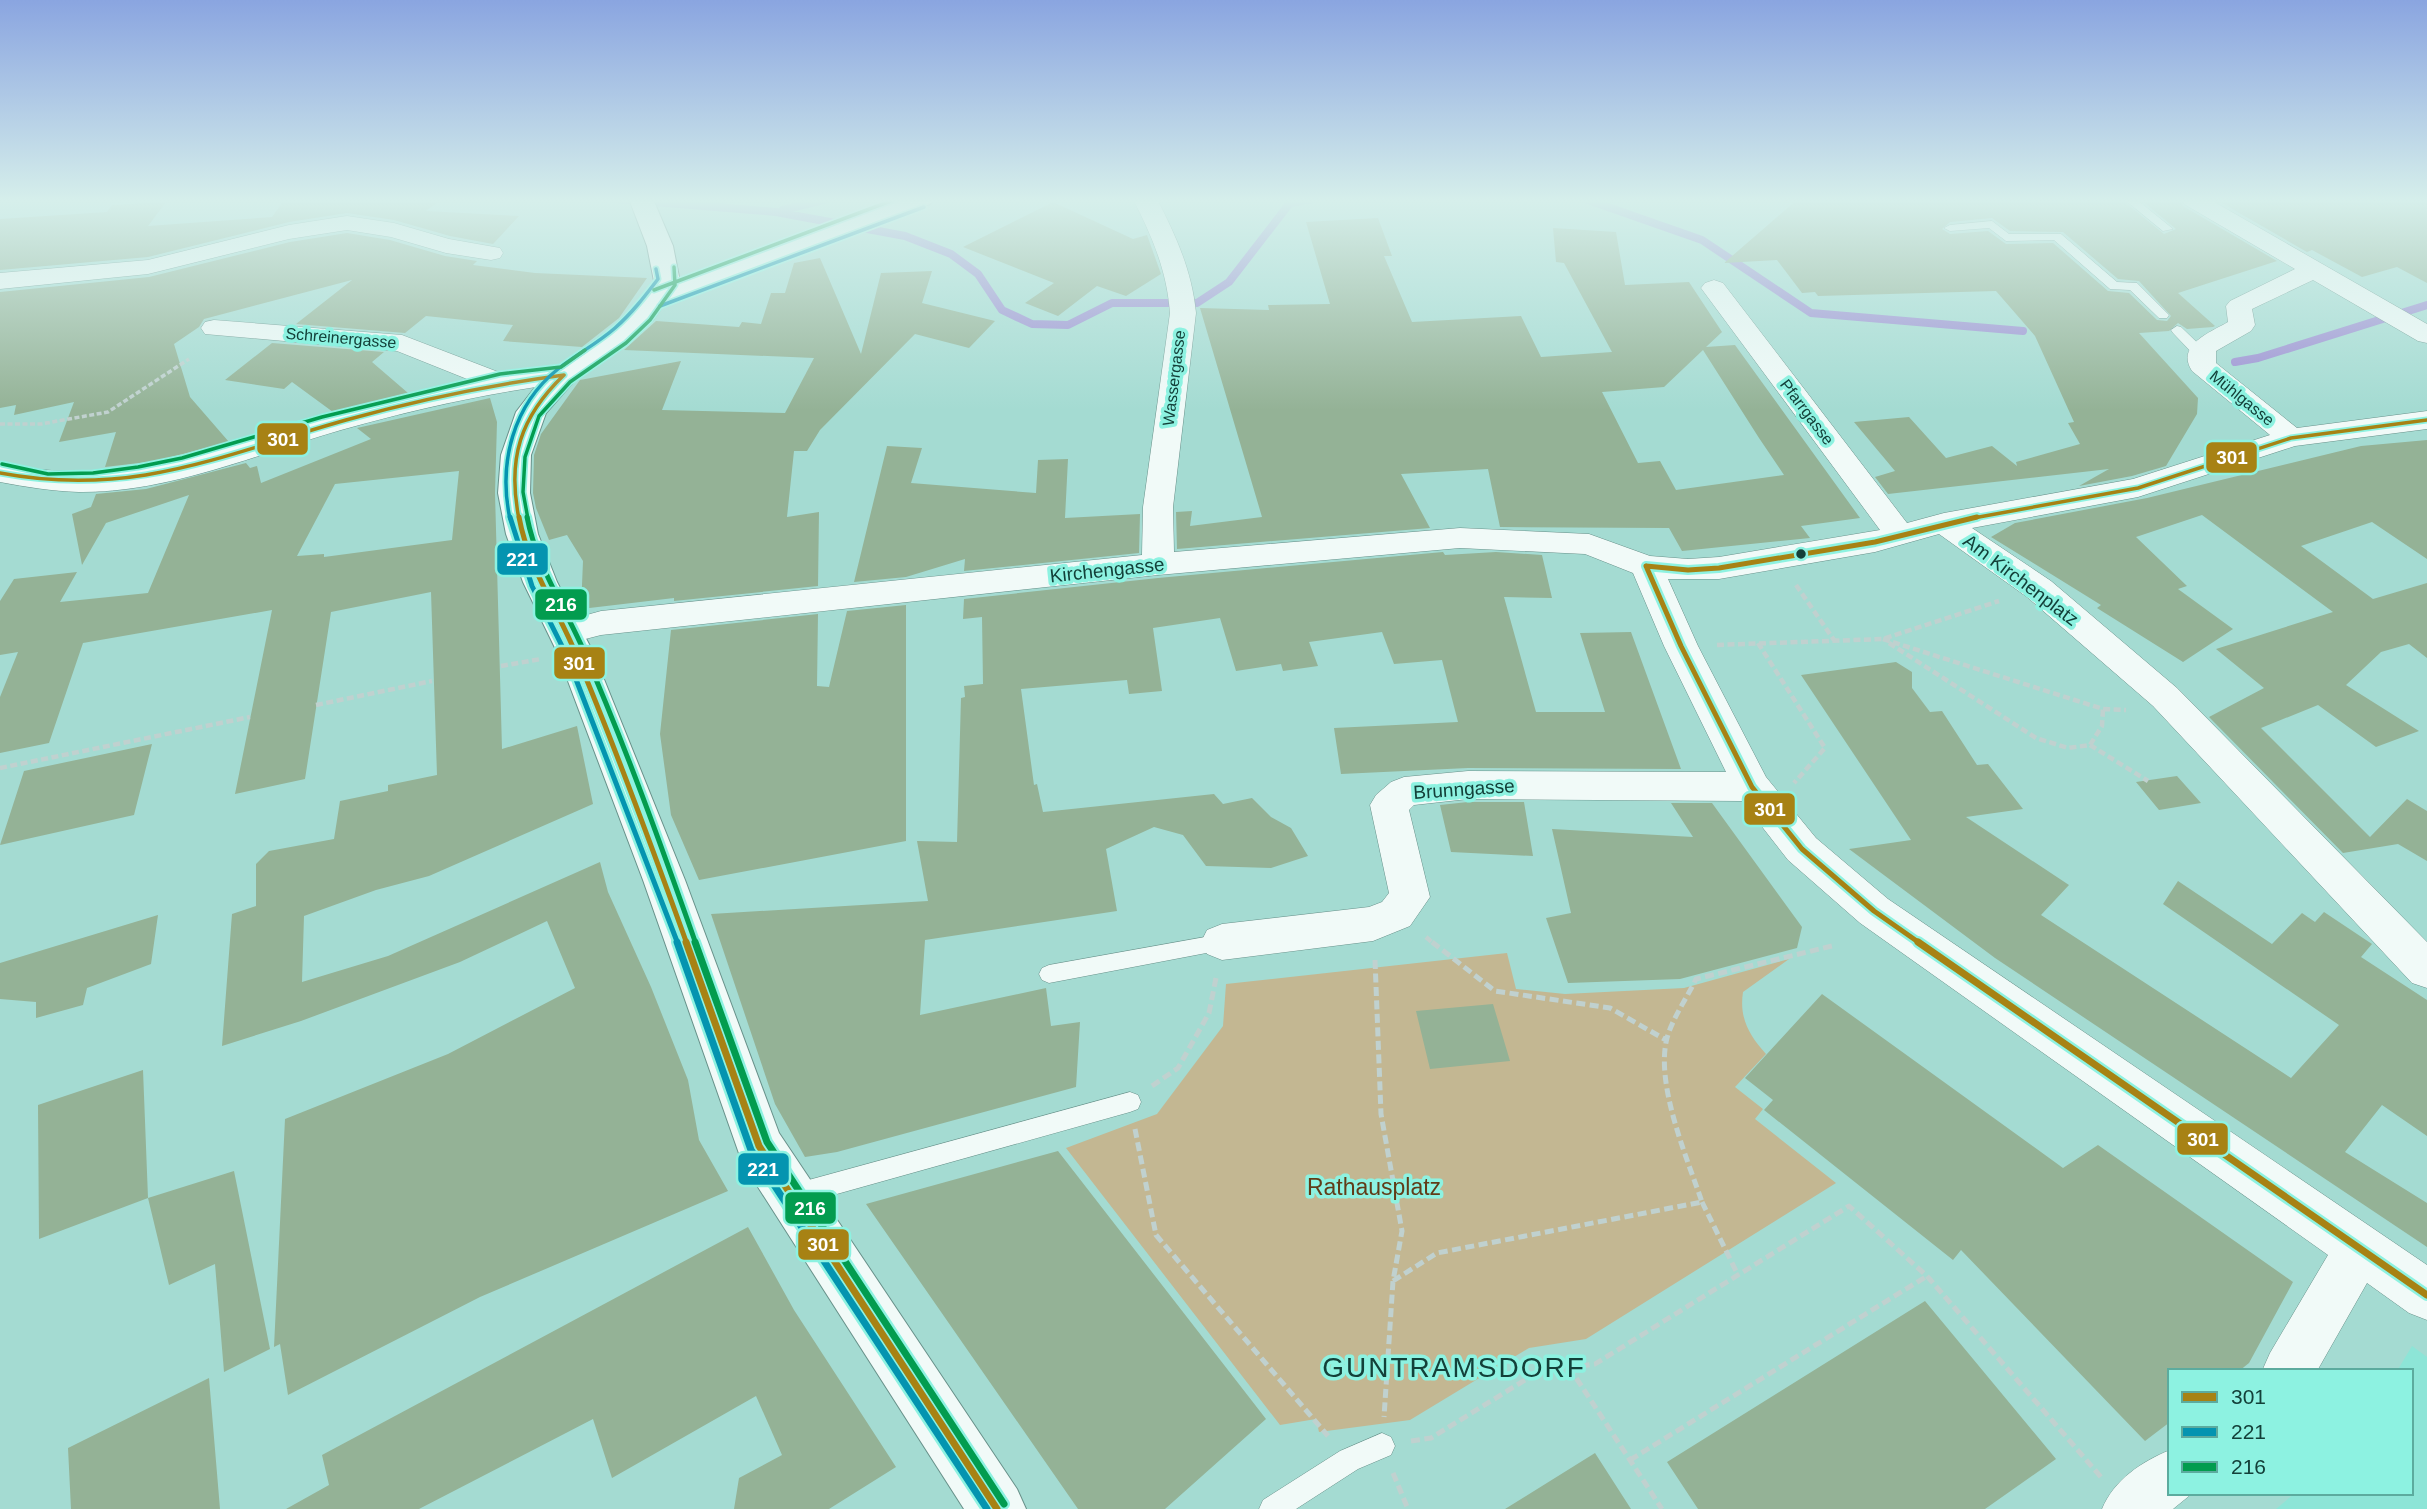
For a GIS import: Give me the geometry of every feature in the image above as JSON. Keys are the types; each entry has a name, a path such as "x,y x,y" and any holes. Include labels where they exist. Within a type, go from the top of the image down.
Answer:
{"street":[{"path":"0,281 122,269"},
{"path":"665,269 667,281 657,298 620,336 564,375 546,392 531,412 516,455 514,493 522,534 540,582 566,632 664,880 759,1146 998,1509"},
{"path":"657,298 741,269"},
{"name":"Wassergasse","path":"1158,564 1158,507 1182,301 1176,269"},
{"path":"2301,269 2405,323"},
{"name":"Mühlgasse","path":"2291,438 2202,365 2202,355 2203,347 2242,325 2239,306 2307,273"},
{"name":"Pfarrgasse","path":"1714,288 1900,536"},
{"name":"Schreinergasse","path":"214,328 402,343 502,383"},
{"path":"0,473 47,483 94,482 139,476 184,467 324,426 502,383 564,375"},
{"path":"1944,523 2138,488 2291,438 2427,420"},
{"name":"Am Kirchenplatz","path":"1646,566 1688,570 1778,558 1900,536 1944,523 2039,589 2165,697 2426,970"},
{"name":"Kirchengasse","path":"566,632 601,623 1158,564 1460,538 1589,544 1646,566"},
{"path":"1646,566 1681,646 1761,798 1802,849 1874,911 2427,1296"},
{"name":"Brunngasse","path":"1384,919 1410,897 1390,805 1404,792 1468,785 1761,798"},
{"path":"1222,942 1384,919"},
{"path":"2289,1369 2360,1249"},
{"path":"2116,1494 2168,1478"}],"lane":[{"path":"2095,269 2114,286 2133,286 2163,315"},
{"path":"2177,330 2202,355"},
{"path":"1049,974 1222,942"},
{"path":"790,1195 1130,1102"},
{"path":"1272,1509 1349,1460 1382,1446"}],"path":[{"path":"0,424 41,424 108,412 189,359"},
{"path":"1778,558 1833,640"},
{"path":"1681,646 1883,639 1950,615 2039,589"},
{"path":"1883,639 2103,709 2127,710 2165,697"},
{"path":"1883,639 2036,738 2068,748 2090,745 2148,781"},
{"path":"1758,643 1825,748 1761,798"},
{"path":"316,705 432,681"},
{"path":"2090,745 2102,726 2103,709"},
{"path":"0,768 250,717"},
{"path":"1384,919 1495,990 1610,1008 1667,1040"},
{"path":"1384,919 1381,1114 1402,1231 1393,1281 1382,1446 1431,1438 1538,1372 1595,1364 1850,1206 1927,1276 2116,1494"},
{"path":"1222,942 1209,1013 1191,1046 1178,1068 1130,1102 1156,1235 1349,1460"},
{"path":"1738,1275 1702,1202 1678,1131 1667,1075 1667,1040 1696,979 1836,945"},
{"path":"1393,1281 1437,1253 1702,1202"},
{"path":"1630,1460 1927,1276"},
{"path":"1569,1367 1662,1509"}],"shaded area":[{"path":"2412,1346 2427,1357 2427,1509 2276,1509 2293,1495 2413,1495 2413,1369 2398,1369"}],"green space":[{"name":"Rathausplatz","path":"1507,953 1516,989 1565,994 1684,988 1789,959 1743,992 1744,1018 1766,1054 1735,1087 1763,1109 1755,1119 1836,1183 1586,1339 1529,1348 1410,1420 1319,1432 1316,1419 1280,1425 1066,1148 1157,1114 1223,1026 1226,984"}],"building":[{"path":"180,269 507,269 647,278 619,318 582,347 503,341 513,325 426,316 405,333 296,324 352,280 204,319 199,327 174,344 190,397 229,442 156,461 105,467 116,432 59,442 74,402 14,415 16,405 0,408 0,292 149,277"},
{"path":"792,269 825,269 861,354 881,273 932,271 922,303 995,321 969,348 915,334 820,430 807,451 794,451 787,517 819,512 818,586 581,609 583,561 567,535 549,540 536,508 533,493 534,455 541,434 580,380 681,361 662,410 785,413 814,358 624,350 656,321 739,327 742,322 761,324 771,293 785,293"},
{"path":"1020,269 1159,269 1161,274 1126,296 1097,286 1058,316 1025,303 1054,283"},
{"path":"1320,269 1390,269 1412,322 1521,316 1541,357 1612,352 1567,269 1622,269 1625,285 1689,282 1722,332 1706,347 1735,345 1860,518 1801,526 1810,538 1682,551 1669,528 1500,527 1488,469 1401,474 1430,528 1177,549 1176,512 1192,511 1190,526 1262,517 1200,308 1269,310 1268,305 1330,304","holes":["1703,350 1784,475 1676,490 1660,461 1638,463 1602,392 1664,387"]},
{"path":"1784,269 2083,269 2108,291 2129,293 2157,320 2167,321 2171,316 2139,281 2118,279 2107,269 2251,269 2178,293 2215,326 2187,329 2178,323 2169,331 2139,333 2198,398 2197,414 2166,466 2132,476 2079,486 2109,469 1888,494 1875,477 1895,471 1854,422 1909,417 1946,458 1992,446 2017,466 2016,462 2080,444 2068,423 2074,422 2035,336 1996,291 1818,296 1815,292 1802,293"},
{"path":"2348,269 2389,269 2362,277"},
{"path":"2402,269 2427,269 2427,283"},
{"path":"272,343 384,352 372,362 408,393 333,412 292,382 284,389 225,380"},
{"path":"490,398 497,422 495,493 502,749 577,726 593,804 429,876 376,890 304,916 302,982 388,956 600,862 608,892 651,987 688,1080 699,1140 728,1191 480,1297 288,1395 280,1344 274,1347 285,1119 448,1054 575,988 547,921 460,962 301,1021 222,1046 232,914 256,906 256,864 269,851 334,839 340,801 388,791 388,785 437,775 431,592 331,612 305,779 235,794 272,610 83,643 49,743 0,753 0,697 18,652 0,655 0,601 14,579 77,572 60,602 148,593 189,495 106,523 82,565 72,514 91,507 96,494 146,489 246,463 250,468 257,466 261,483 371,439 357,428","holes":["459,471 452,540 324,557 324,554 297,556 335,484"]},
{"path":"2427,440 2427,559 2372,522 2301,546 2373,599 2427,583 2427,658 2409,644 2381,652 2346,685 2419,731 2376,747 2318,705 2261,728 2370,837 2407,799 2427,811 2427,861 2398,844 2343,853 2209,717 2264,688 2216,649 2333,612 2202,515 2136,537 2187,586 2178,589 2233,629 2183,662 2097,608 2101,605 1991,537 2015,523 2147,498 2361,446"},
{"path":"887,446 922,448 911,483 1036,493 1038,460 1068,459 1065,518 1140,514 1139,553 964,571 965,559 906,577 854,582"},
{"path":"1443,552 1445,555 1496,552 1542,555 1552,598 1504,597 1536,712 1605,712 1580,633 1631,632 1681,769 1468,768 1341,774 1334,728 1458,722 1442,660 1394,664 1382,632 1309,642 1318,666 1283,671 1281,664 1236,671 1220,618 1153,628 1162,691 1129,694 1127,680 1021,689 1034,785 1037,784 1043,812 1214,794 1223,804 1252,798 1271,817 1291,828 1308,856 1271,868 1206,866 1183,835 1154,827 1106,849 1117,911 925,940 920,1015 1046,988 1051,1026 1080,1022 1076,1087 837,1152 805,1157 775,1104 711,914 928,901 917,841 957,842 961,698 965,697 964,686 983,684 982,617 963,619 964,599"},
{"path":"906,605 906,841 699,880 671,815 660,734 671,630 818,614 817,686 829,687 847,611"},
{"path":"1896,662 1912,672 1912,688 1930,712 1942,711 1977,765 1988,764 2023,809 1966,817 2069,885 2041,915 2291,1078 2339,1025 2163,904 2178,881 2272,944 2302,913 2315,922 2324,912 2372,944 2361,957 2427,1000 2427,1136 2382,1105 2345,1152 2427,1203 2427,1247 1995,958 1849,849 1911,840 1801,675"},
{"path":"152,744 134,815 0,845 24,771"},
{"path":"2177,776 2201,803 2159,810 2136,782"},
{"path":"1524,802 1533,856 1451,852 1440,805"},
{"path":"1671,803 1712,803 1802,927 1797,948 1680,979 1568,983 1546,918 1571,913 1552,829 1693,837"},
{"path":"158,915 151,964 87,988 83,1005 36,1018 36,1002 0,999 0,963"},
{"path":"1822,994 2063,1168 2098,1145 2293,1282 2249,1363 2242,1369 2168,1369 2168,1424 2145,1441 1961,1250 1953,1260 1764,1110 1773,1100 1745,1078"},
{"path":"1493,1004 1510,1061 1430,1069 1416,1011"},
{"path":"143,1070 148,1198 39,1239 38,1105"},
{"path":"1058,1151 1266,1419 1165,1509 1078,1509 866,1204"},
{"path":"234,1171 270,1349 224,1372 215,1264 169,1285 148,1198"},
{"path":"748,1227 794,1310 896,1467 829,1509 734,1509 739,1478 782,1455 756,1396 612,1478 593,1419 419,1509 286,1509 329,1485 322,1455"},
{"path":"1925,1301 2056,1459 1985,1509 1698,1509 1667,1462"},
{"path":"209,1378 220,1509 71,1509 68,1448"},
{"path":"1595,1453 1631,1509 1505,1509"}],"waterway":[{"path":"972,269 978,274 1002,310 1032,324 1068,325 1112,303 1197,303 1229,282 1239,269"},
{"path":"1746,269 1811,313 2023,331"},
{"path":"2235,362 2258,358 2427,305"}],"transit line":[{"name":"221","path":"656,269 658,279 636,308 614,329 558,369 539,386 523,407 507,455 505,494 514,536 532,586 567,656 656,883 751,1150 987,1509"},
{"name":"216","path":"674,269 675,285 650,320 626,343 570,382 539,416 525,457 523,492 530,532 548,578 583,649 672,877 767,1142 1004,1504"},
{"name":"216","path":"654,290 709,269"},
{"name":"221","path":"660,306 758,269"},
{"name":"216","path":"2,464 48,474 93,473 138,467 182,458 322,417 500,374 561,367 585,350"},
{"name":"301","path":"564,375 546,392 531,412 516,455 514,493 522,534 540,582 575,652 664,880 759,1146 997,1509"},
{"name":"301","path":"0,473 69,482 113,481 147,476 214,460 400,406 481,388 564,375"},
{"name":"301","path":"1646,566 1688,570 1719,568 1875,542 1944,523 2138,488 2291,438 2427,420"},
{"name":"301","path":"1646,566 1681,646 1752,787 1802,849 1874,911 2427,1295"}],"district":[{"name":"GUNTRAMSDORF","path":"1454,1367"}]}
